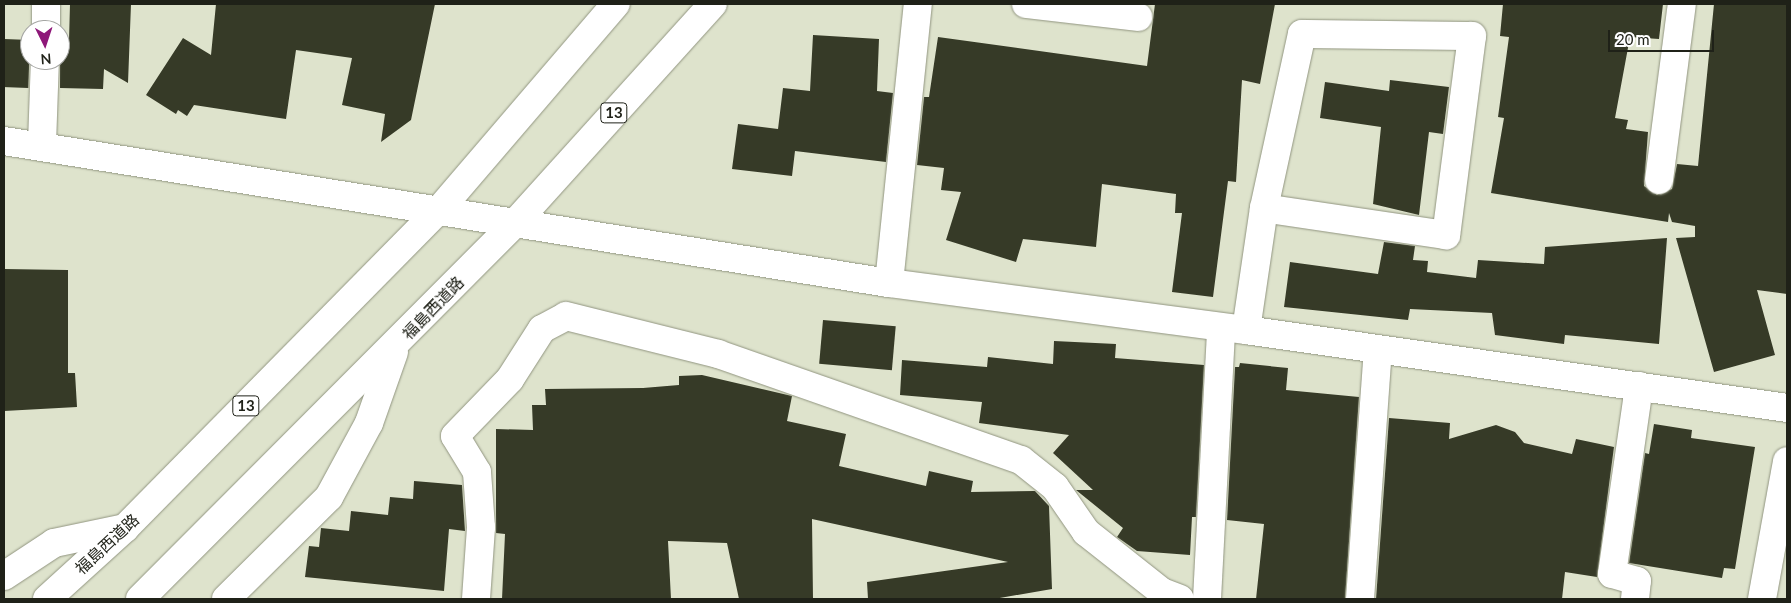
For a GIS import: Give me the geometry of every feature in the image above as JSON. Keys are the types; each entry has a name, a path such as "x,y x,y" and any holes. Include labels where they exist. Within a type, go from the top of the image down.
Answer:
{"main road":[{"path":"46,4 46,20"},
{"name":"福島西道路","path":"47,599 126,528 440,209 616,4"},
{"name":"福島西道路","path":"140,599 396,346 515,223 713,4"},
{"path":"889,283 918,4"},
{"path":"1026,4 1138,17"},
{"path":"1659,180 1682,4"},
{"path":"1207,599 1233,329 1264,208 1302,34 1472,36 1446,235 1264,208"},
{"path":"42,144 44,70"},
{"path":"4,141 42,144 889,283 1233,329 1787,408"},
{"path":"476,599 481,528 477,472 455,436 510,379 542,330 566,316 718,354 1020,460 1055,487 1086,532 1167,597"},
{"path":"226,599 330,497 369,423 396,346"},
{"path":"1360,599 1378,350"},
{"path":"1635,599 1638,581 1612,574 1639,386"},
{"path":"1762,599 1787,461"},
{"path":"4,576 54,543 126,528"}],"building":[{"path":"70,4 131,4 128,83 104,69 103,89 60,88 60,70 70,70"},
{"path":"216,4 435,4 411,120 381,142 385,114 342,105 352,58 296,50 286,119 194,105 187,116 178,110 176,114 146,95 183,38 211,55"},
{"path":"1155,4 1275,4 1260,84 1242,80 1236,182 1228,181 1213,297 1172,292 1182,213 1175,213 1176,194 1102,184 1096,247 1023,239 1016,262 946,240 961,192 941,190 944,168 917,165 924,97 929,97 938,37 1147,66"},
{"path":"1503,4 1663,4 1659,39 1630,37 1615,118 1628,120 1626,129 1648,132 1644,186 1657,195 1672,189 1677,164 1698,166 1714,4 1787,4 1787,294 1757,290 1775,355 1714,372 1676,238 1695,237 1695,226 1672,222 1669,213 1668,222 1491,193 1504,118 1498,117 1509,37 1500,36"},
{"path":"813,35 879,39 877,91 893,93 886,162 795,151 792,176 732,169 738,124 778,129 783,88 810,91"},
{"path":"4,39 20,40 20,70 29,70 28,88 4,87"},
{"path":"1390,80 1449,87 1443,134 1429,132 1419,215 1373,204 1381,127 1320,118 1325,82 1389,91"},
{"path":"1667,238 1659,344 1565,335 1564,344 1495,335 1492,313 1410,309 1408,320 1284,307 1290,262 1378,274 1384,242 1415,246 1413,260 1428,261 1427,272 1476,278 1478,260 1544,264 1545,247"},
{"path":"4,269 68,270 68,373 75,373 77,407 4,411"},
{"path":"823,320 896,326 892,370 819,364"},
{"path":"1054,341 1116,344 1115,358 1204,365 1196,517 1192,517 1190,555 1137,551 1117,537 1123,528 1076,490 1093,490 1053,453 1069,435 979,423 982,402 900,395 902,360 987,367 988,357 1053,364"},
{"path":"1240,363 1288,368 1286,390 1359,397 1345,599 1256,599 1264,524 1227,520 1235,367 1239,367"},
{"path":"702,375 792,396 787,421 846,434 839,466 926,486 929,471 973,481 971,492 1035,491 1049,506 1052,589 994,599 868,599 867,582 1008,562 812,519 813,599 739,599 727,543 668,541 671,599 502,599 505,534 496,533 496,429 533,430 532,405 546,405 545,389 643,388 679,385 679,376"},
{"path":"1389,418 1450,423 1449,439 1496,425 1515,432 1524,443 1572,454 1576,439 1614,447 1597,577 1565,572 1562,599 1376,599"},
{"path":"1654,424 1692,430 1691,438 1755,447 1735,569 1724,568 1722,578 1629,563 1645,453 1649,454"},
{"path":"414,481 462,485 465,531 449,529 444,591 305,577 309,546 319,547 321,528 349,531 351,511 388,515 390,497 413,499"}]}
